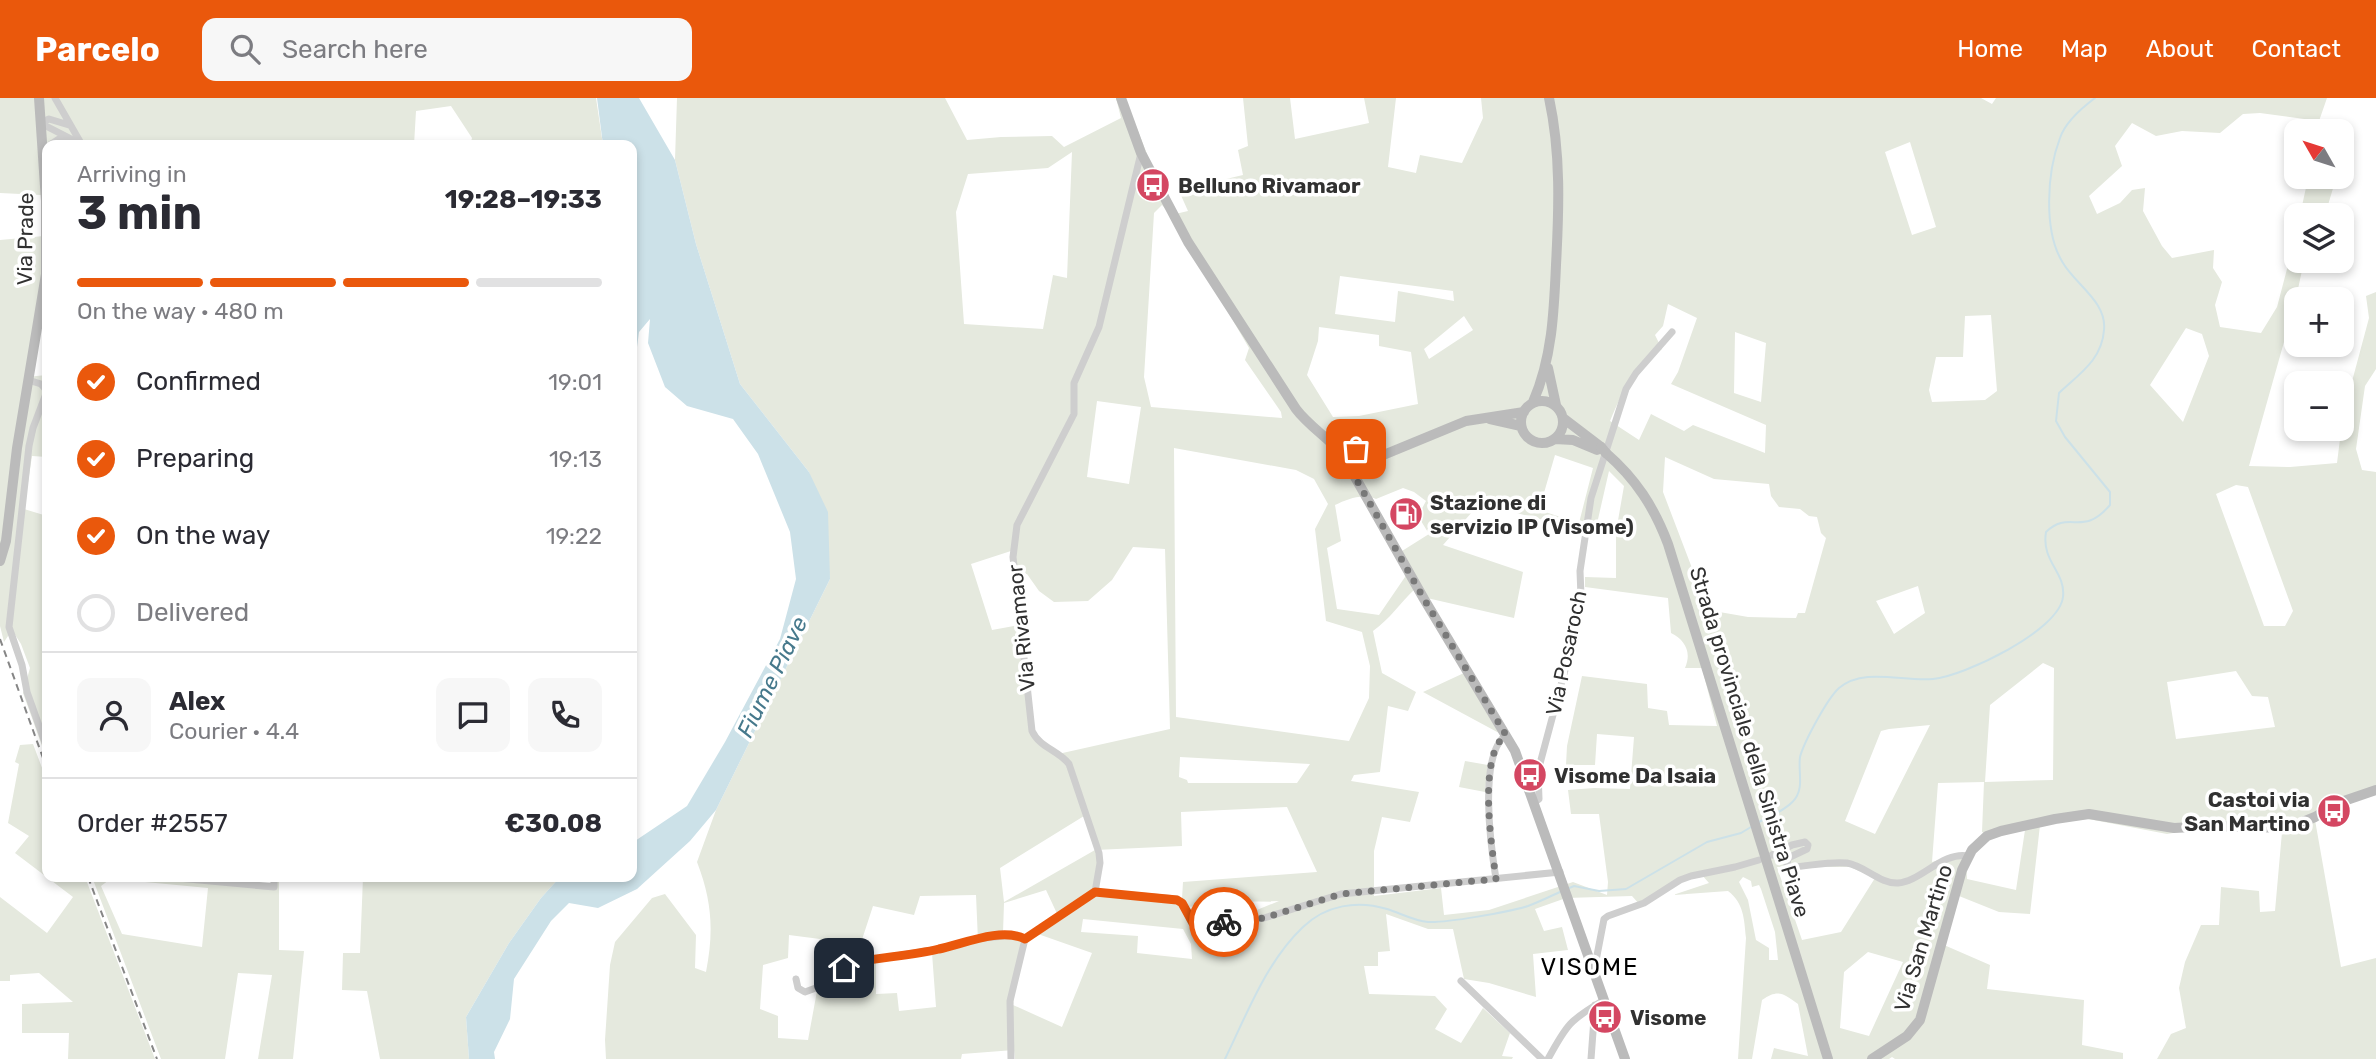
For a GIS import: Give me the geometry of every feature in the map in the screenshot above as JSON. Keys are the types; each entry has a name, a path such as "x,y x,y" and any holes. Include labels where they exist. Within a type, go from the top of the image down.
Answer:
{"street":[{"name":"Via Prade","path":"39,98 42,147"},
{"path":"55,98 79,140"},
{"path":"1121,98 1141,153 1188,242 1296,409 1311,427 1356,459 1385,453 1452,425 1524,412"},
{"path":"1549,98 1555,126 1559,173 1555,294 1548,365 1534,402 1524,412 1521,425 1534,442 1573,440 1603,453"},
{"path":"40,123 47,119 68,122"},
{"path":"58,140 63,136 68,122"},
{"path":"40,123 71,140"},
{"name":"Via Rivamaor","path":"1095,892 1100,858 1072,769 1066,759 1042,745 1032,731 1013,557 1017,525 1074,414 1074,383 1099,327 1141,153"},
{"name":"Via Prade","path":"0,561 6,541 42,298"},
{"name":"Via Posaroch","path":"1533,803 1539,799 1538,771 1565,670 1581,596 1580,571 1591,498 1603,453 1626,389 1636,373 1672,332"},
{"path":"1548,365 1556,405 1563,418 1562,429 1555,439"},
{"path":"28,380 42,385"},
{"path":"1534,402 1546,401 1556,405"},
{"path":"42,404 33,428 9,627 42,734"},
{"path":"1482,418 1521,425"},
{"name":"Strada provinciale della Sinistra Piave","path":"1563,418 1639,486 1661,526 1748,799 1768,852 1828,1059"},
{"path":"1356,459 1360,485 1515,751 1594,971 1599,1003 1625,1059"},
{"path":"1496,879 1489,829 1488,794 1496,748 1500,739 1506,735"},
{"name":"Via San Martino","path":"1872,1059 1907,1036 1920,1020 1968,856 1982,840 1993,833 2071,816 2101,814 2174,828 2212,825 2288,828 2315,817 2338,803 2376,790"},
{"path":"1768,852 1805,842 1807,849 1788,858 1787,865 1792,867 1848,863 1887,881 1901,883 1957,856 1968,856"},
{"path":"1594,971 1604,919 1608,916 1644,903 1680,880 1759,860"},
{"path":"1011,1059 1010,1001 1025,939 1095,892 1177,900 1184,905 1191,922 1198,925 1264,918 1341,894 1496,879 1561,877"},
{"path":"220,882 274,887 274,882"},
{"path":"796,979 798,988 805,992 829,983 851,963 939,949 975,939 1014,935 1025,939"},
{"path":"1461,981 1542,1059"},
{"path":"1548,1059 1570,1023 1579,1014 1599,1003"},
{"path":"1591,1059 1599,1003"}],"shaded area":[{"path":"0,98 596,98 602,140 471,140 451,106 416,111 414,140 42,140 42,196 0,193"},
{"path":"677,98 945,98 967,140 1052,136 1064,147 1121,118 1116,98 1125,98 1171,215 1188,211 1179,191 1197,186 1200,189 1209,183 1243,175 1238,150 1248,146 1243,98 1290,98 1295,139 1369,123 1364,98 1396,98 1388,167 1416,173 1420,155 1462,163 1483,118 1481,98 1981,98 1992,104 1996,98 2327,98 2320,119 2260,113 2243,114 2220,133 2182,131 2156,136 2132,123 2115,146 2122,166 2089,196 2097,214 2120,203 2132,190 2145,188 2143,211 2162,246 2172,258 2214,250 2213,268 2222,282 2215,305 2220,327 2261,333 2277,307 2286,273 2301,273 2298,287 2284,287 2284,342 2249,466 2290,467 2337,463 2340,441 2354,441 2354,374 2369,318 2366,296 2376,292 2376,369 2365,386 2356,449 2362,470 2376,472 2376,793 2338,806 2315,820 2341,967 2376,958 2376,1059 2157,1059 2171,1034 2186,1028 2179,988 2185,962 2201,925 2219,925 2221,887 2259,891 2260,912 2275,911 2282,832 2192,830 2167,834 2083,818 2040,825 2030,914 1999,912 1959,896 1944,945 1990,965 1987,989 2084,1000 2082,1045 2123,1053 2123,1059 1771,1059 1774,1048 1808,1056 1798,1004 1784,995 1772,994 1762,1000 1752,1059 1738,1059 1746,938 1744,918 1740,906 1728,891 1673,895 1709,883 1701,874 1691,876 1640,905 1632,896 1566,898 1535,909 1544,931 1562,927 1568,950 1533,954 1536,997 1489,983 1464,979 1453,929 1428,929 1386,914 1390,951 1378,952 1378,966 1364,966 1369,994 1435,996 1447,1009 1435,1029 1461,1043 1483,1008 1510,1033 1502,1056 1513,1057 1512,1059 1015,1059 1014,1050 962,1054 961,1059 606,1059 610,965 615,942 652,898 665,894 696,935 695,968 706,972 710,943 709,903 697,862 716,810 830,579 809,472 740,384 696,244 675,160","holes":["1910,142 1936,227 1912,235 1885,152","1072,152 1067,278 1053,275 1043,329 964,324 956,212 968,174 1048,168","1162,205 1171,215 1249,348 1245,360 1281,412 1282,418 1151,407 1144,377 1154,213","1340,276 1453,291 1454,301 1398,291 1395,322 1335,314","1668,304 1697,318 1678,372 1671,384 1766,425 1765,453 1693,425 1684,431 1651,414 1639,440 1610,421 1630,381 1643,365 1662,349 1655,335 1663,326","1991,315 1997,391 1985,400 1932,402 1929,390 1936,357 1963,357 1965,316","1464,316 1473,330 1429,359 1424,349","1319,327 1379,335 1379,346 1411,352 1418,404 1359,416 1333,417 1307,375 1318,341","2186,328 2202,334 2209,356 2183,422 2150,385","1735,332 1766,343 1761,402 1734,393","1097,401 1141,407 1129,484 1087,477","1174,448 1296,470 1314,479 1328,504 1315,529 1326,621 1362,632 1370,666 1369,698 1349,741 1176,717","1555,455 1593,468 1579,523 1539,510","1665,457 1714,479 1769,484 1771,496 1779,507 1800,509 1809,516 1817,517 1821,533 1826,538 1805,613 1798,613 1796,618 1748,617 1708,610 1663,492","1609,471 1624,486 1616,532 1616,578 1585,577 1585,587 1668,598 1671,633 1686,647 1688,657 1685,668 1702,668 1717,726 1669,725 1667,711 1648,708 1647,684 1582,676 1567,746 1566,765 1595,765 1597,734 1634,737 1630,789 1568,790 1571,814 1599,814 1608,882 1607,895 1573,882 1489,910 1444,915 1441,888 1374,896 1374,851 1382,817 1410,822 1419,792 1351,781 1354,775 1380,772 1388,706 1408,711 1416,692 1382,673 1373,631 1415,589 1404,569 1405,577 1379,615 1337,609 1327,548 1341,541 1335,505 1360,497 1376,499 1403,488 1414,492 1426,501 1418,516 1429,534 1402,551 1427,598 1514,618 1523,572 1443,545 1480,503 1584,531 1585,526 1596,528","2236,485 2248,487 2293,611 2285,626 2264,626 2216,494","1133,547 1165,549 1170,729 1058,754 1032,731 1020,625 992,630 971,564 1014,550 1015,578 1027,574 1039,591 1054,602 1088,601 1112,580","1918,586 1925,613 1894,634 1876,601","2043,663 2054,668 2053,780 1985,782 1990,705","2236,671 2252,696 2268,697 2275,727 2176,739 2167,682","1930,725 1875,834 1845,821 1881,731","1180,757 1310,764 1297,783 1188,783 1179,777","1984,782 1982,832 1992,837 2025,830 2016,890 1967,879 1966,852 1932,862 1938,783","1287,807 1317,872 1183,882 1182,899 1097,893 1101,863 1095,850 1182,846 1181,812","1084,816 1095,850 1004,902 1000,868","1777,867 1850,867 1875,878 1841,932 1802,940","1743,877 1751,881 1752,887 1759,885 1761,889 1775,932 1778,960 1769,960 1769,948 1756,940 1748,900 1739,882","1046,890 1060,920 1038,934 1092,953 1062,1027 1013,1005 1021,940 1003,933 1004,903","976,895 978,941 932,953 936,1007 899,1011 897,993 876,994 876,961 854,964 873,906 914,915 920,896","1279,901 1247,914 1241,927 1191,924 1187,907 1231,902","1083,919 1183,929 1191,944 1192,959 1137,953 1138,936 1081,932","789,935 820,939 817,956 834,957 845,963 835,982 817,991 808,1040 778,1038 778,1016 760,1009 763,965 788,958","1868,952 1903,962 1869,1036 1840,1028 1844,972"]},
{"path":"2306,189 2333,189 2329,203 2303,203"},
{"path":"42,236 41,283 26,377 42,375 42,457 32,456 24,509 42,514 42,746 23,693 30,668 21,644 12,630 4,642 0,626 0,240"},
{"path":"1464,673 1499,733 1423,692"},
{"path":"33,744 42,768 42,873 15,853 29,836 8,823 19,764 15,762 20,745"},
{"path":"1465,761 1488,765 1485,792 1459,787"},
{"path":"53,882 87,882 155,1059 68,1059 69,1033 22,1033 22,1004 73,1002 39,973 10,975 10,981 0,981 0,897 47,933 73,897"},
{"path":"94,882 106,882 101,886 122,934 202,947 208,888 145,882 234,882 243,886 273,888 273,882 279,882 279,950 304,951 293,1059 258,1059 272,975 238,973 225,1059 161,1059"},
{"path":"363,882 555,882 509,943 466,1017 469,1059 380,1059 367,991 342,990 343,953 360,953"}],"water":[{"name":"Fiume Piave","path":"597,98 639,98 675,160 696,244 740,384 809,472 828,512 830,579 716,810 690,841 637,889 598,908 569,903 551,921 514,979 510,1019 494,1052 495,1059 469,1059 466,1017 509,943 555,882 637,882 637,840 687,806 780,639 796,579 790,532 758,454 733,419 687,406 665,387 648,343 650,319 639,332 637,347 637,140 602,140"}],"waterway":[{"path":"1759,822 1792,803 1798,794 1802,750 1822,711 1839,688 1860,678 1933,679 1947,676 1987,661 2028,637 2058,610 2063,597 2061,581 2047,551 2046,532 2062,523 2092,520 2110,505 2110,492 2065,437 2056,421 2059,393 2082,373 2094,358 2104,330 2104,320 2096,302 2069,271 2057,250 2052,235 2049,201 2052,167 2062,132 2095,98"},
{"path":"1567,889 1574,886 1599,891 1626,889 1707,842 1741,833 1751,827"},
{"path":"1225,1059 1258,989 1278,956 1303,927 1332,909 1353,905 1376,906 1412,919 1437,922 1519,908 1562,891"}],"railway":[{"path":"0,639 42,755"},
{"path":"90,882 157,1059"}],"way so far":[{"path":"1224,922 1264,918 1341,894 1496,879 1489,829 1488,794 1496,748 1500,739 1506,735 1355,477 1347,456 1356,449"}],"place":[{"name":"Belluno Rivamaor","path":"1153,185"},
{"name":"Stazione di servizio IP (Visome)","path":"1406,514"},
{"name":"Visome Da Isaia","path":"1530,775"},
{"name":"Castoi via San Martino","path":"2334,811"},
{"name":"Visome","path":"1605,1017"}],"district":[{"name":"VISOME","path":"1590,967"}],"route":[{"path":"844,968 851,963 939,949 975,939 1014,935 1025,939 1095,892 1177,900 1182,903 1193,923 1198,925 1224,922"}]}
